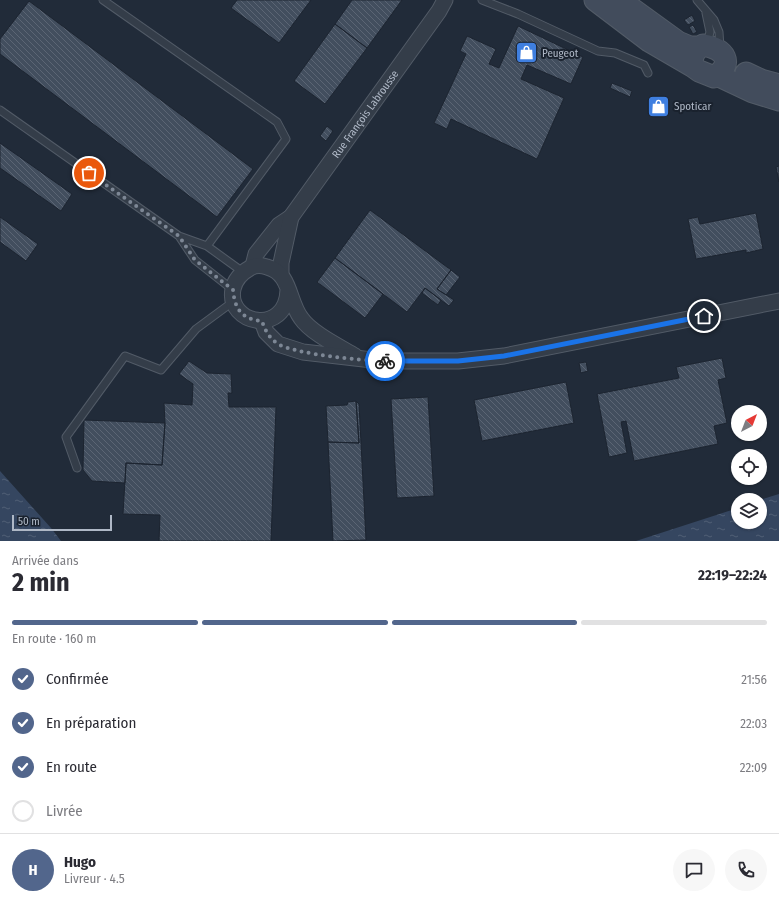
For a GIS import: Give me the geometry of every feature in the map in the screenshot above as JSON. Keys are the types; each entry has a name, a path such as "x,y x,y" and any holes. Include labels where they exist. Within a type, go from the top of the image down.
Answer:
{"street":[{"name":"Rue François Labrousse","path":"233,296 236,280 248,269 256,254 279,225 291,217 442,6 452,0"},
{"path":"595,0 649,41 710,58 753,92 779,100"},
{"path":"620,0 678,42 710,58 761,80 779,85"},
{"name":"Rue François Labrousse","path":"291,217 281,263 281,274 286,281 288,290 300,318 315,332 360,359"},
{"path":"248,269 263,266 272,268 281,274"},
{"path":"233,296 238,310 253,320 262,321 271,319 282,311 288,299 288,290"},
{"name":"Rue François Labrousse","path":"262,321 266,332 278,344 303,352 381,361 458,361 504,356 779,301"},
{"name":"Rue François Labrousse","path":"306,324 310,353"}],"lane":[{"path":"103,0 277,122 286,139 207,246"},
{"path":"482,0 518,14 598,51 615,52 644,65 648,73"},
{"path":"697,0 714,20 719,32 710,58"},
{"path":"705,11 710,32 710,58"},
{"path":"0,110 179,236 207,246 248,269"},
{"path":"77,468 66,437 125,356 161,370 196,328 233,296 195,260 179,236"}],"water":[{"path":"0,471 51,528 61,541 0,541"},
{"path":"779,494 779,541 636,541 731,510 731,529 767,529 767,498"}],"building":[{"path":"237,0 311,0 279,43 231,8"},
{"path":"352,0 402,0 367,48 335,24"},
{"path":"29,1 253,169 217,217 0,54 0,39"},
{"path":"692,15 695,21 688,25 684,20"},
{"path":"335,24 367,48 325,104 294,81"},
{"path":"693,25 697,32 693,34 689,27"},
{"path":"518,26 583,57 571,84 527,65 521,79 564,98 537,159 451,119 447,129 434,123 466,54 460,51 467,36 496,49 489,64 499,68"},
{"path":"612,83 632,91 630,97 610,88"},
{"path":"327,126 333,131 326,141 320,136"},
{"path":"0,143 72,194 61,211 0,168"},
{"path":"779,166 779,182 776,167"},
{"path":"370,210 451,270 437,289 454,300 449,306 425,288 407,312 335,258"},
{"path":"756,213 763,249 746,253 746,250 696,259 688,219 698,217 700,224"},
{"path":"0,217 38,244 26,261 0,242"},
{"path":"335,258 383,294 365,318 317,282"},
{"path":"451,270 460,277 446,295 437,289"},
{"path":"425,288 441,300 438,305 422,293"},
{"path":"722,358 726,378 718,380 727,423 714,426 718,444 634,461 626,421 621,422 627,453 609,457 597,394 679,378 676,367"},
{"path":"189,361 207,373 231,374 232,393 228,393 229,407 276,407 271,541 159,541 160,515 123,514 126,463 162,465 165,423 164,403 192,405 193,384 179,374"},
{"path":"586,362 588,371 581,373 579,363"},
{"path":"566,382 574,423 482,441 474,400"},
{"path":"428,397 434,496 397,498 391,399"},
{"path":"356,401 359,443 328,442 326,406 347,405 348,402"},
{"path":"356,401 359,404 366,540 333,541 328,442 359,443"},
{"path":"84,420 165,423 162,465 126,463 125,483 92,481 83,470"}],"way so far":[{"path":"89,173 179,236 195,260 233,290 234,301 238,310 253,320 262,321 266,332 278,344 303,352 385,361"}],"place":[{"name":"Peugeot","path":"527,53"},
{"name":"Spoticar","path":"659,106"}],"route":[{"path":"385,361 458,361 504,356 704,316"}]}
